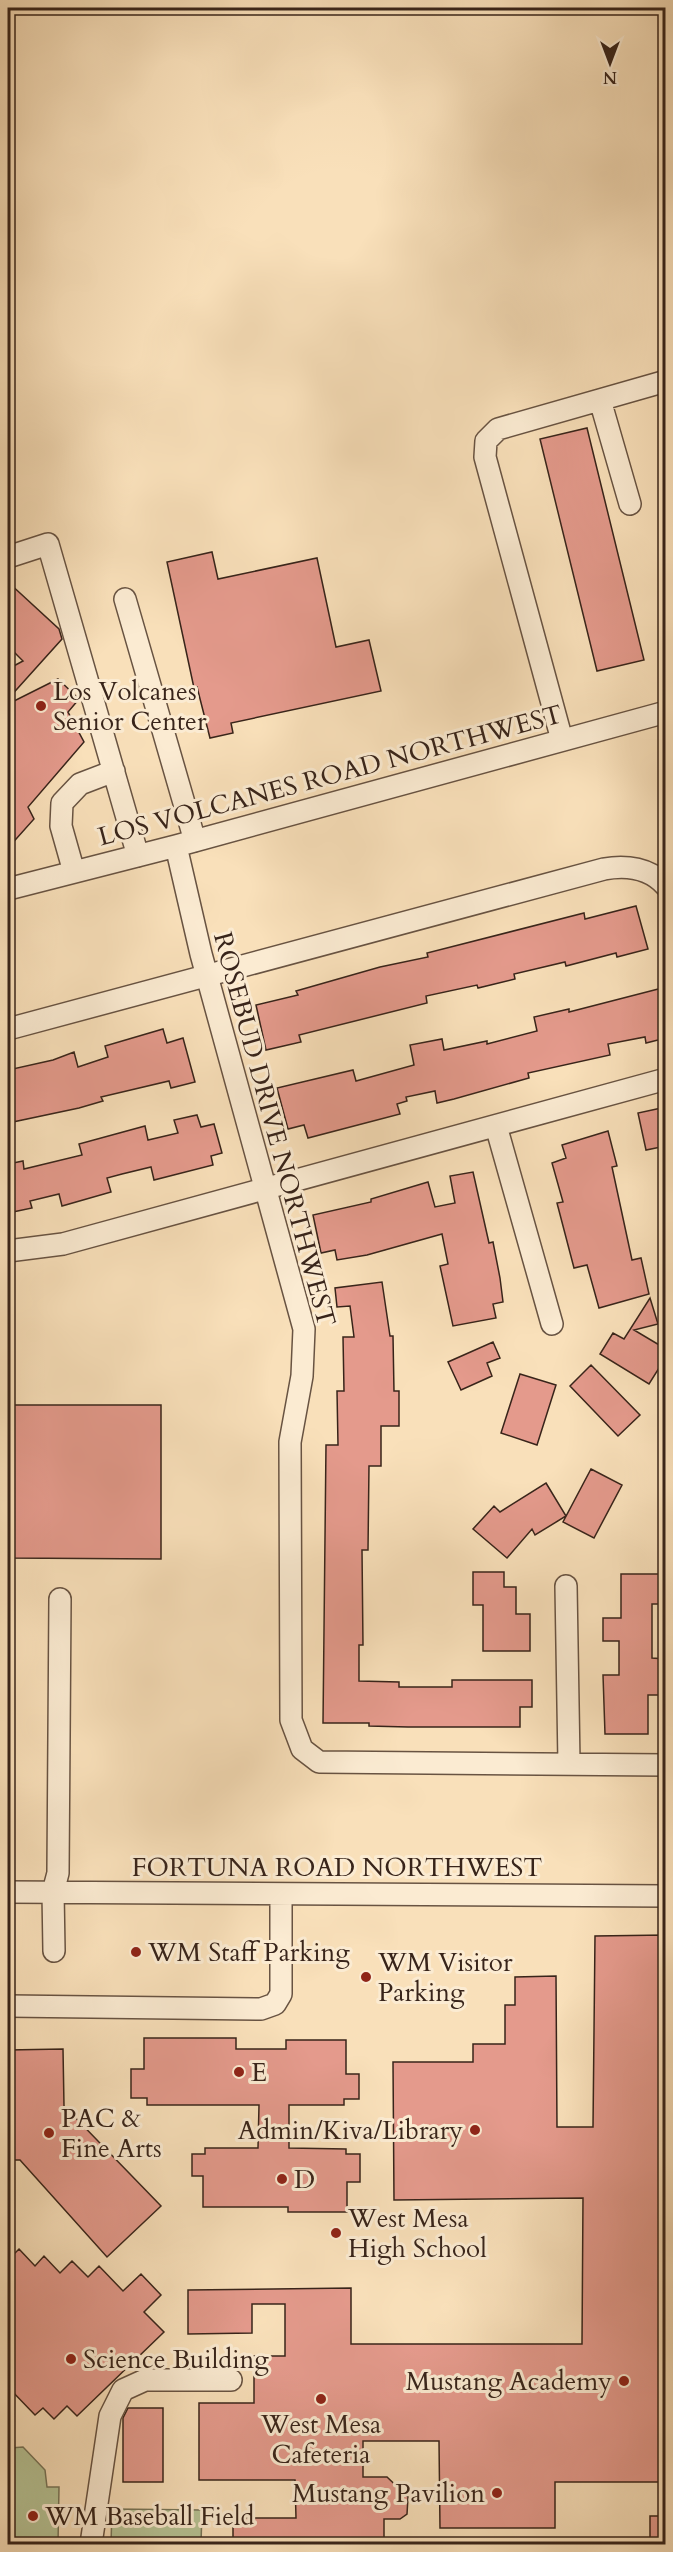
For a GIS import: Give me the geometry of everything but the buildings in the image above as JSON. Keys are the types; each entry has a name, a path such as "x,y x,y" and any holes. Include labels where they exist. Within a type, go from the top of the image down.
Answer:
{"street":[{"path":"562,740 485,457 486,441 498,429 666,381"},
{"path":"600,400 630,504"},
{"path":"8,557 48,544 138,856"},
{"name":"ROSEBUD DRIVE NORTHWEST","path":"125,599 186,843 207,977 304,1329 302,1376 290,1442 291,1720 302,1749 319,1762 568,1763"},
{"name":"LOS VOLCANES ROAD NORTHWEST","path":"8,889 138,856 666,712"},
{"path":"74,872 61,826 62,803 80,784 114,771"},
{"path":"8,1029 604,869 621,866 640,869 661,880 666,886"},
{"path":"8,1251 63,1244 666,1079"},
{"path":"496,1126 552,1324"},
{"path":"566,1586 568,1763 666,1765"},
{"path":"54,1951 53,1892 58,1873 60,1599"},
{"name":"FORTUNA ROAD NORTHWEST","path":"8,1892 666,1896"},
{"path":"8,2006 261,2009 275,2004 281,1994 280,1894"},
{"path":"91,2544 110,2416 123,2391 145,2380 231,2380"}],"green space":[{"name":"WM Baseball Field","path":"8,2438 10,2448 23,2447 45,2470 47,2487 59,2487 58,2544 8,2544"},
{"path":"112,2509 202,2510 201,2544 111,2544"}],"place":[{"name":"Los Volcanes Senior Center","path":"41,706"},
{"name":"WM Staff Parking","path":"136,1952"},
{"name":"WM Visitor Parking","path":"366,1977"},
{"name":"E","path":"239,2072"},
{"name":"Admin/Kiva/Library","path":"475,2130"},
{"name":"PAC & Fine Arts","path":"49,2133"},
{"name":"D","path":"282,2179"},
{"name":"West Mesa High School","path":"336,2233"},
{"name":"Science Building","path":"71,2359"},
{"name":"Mustang Academy","path":"624,2381"},
{"name":"West Mesa Cafeteria","path":"321,2399"},
{"name":"Mustang Pavilion","path":"497,2493"},
{"name":"WM Baseball Field","path":"33,2516"}]}
